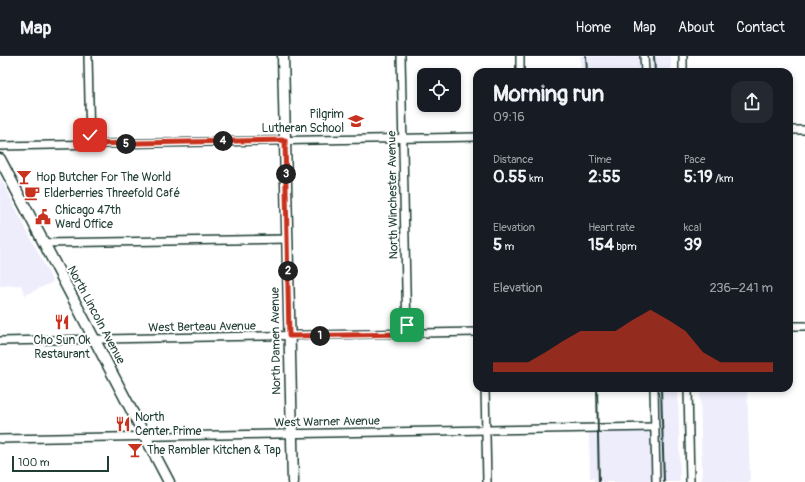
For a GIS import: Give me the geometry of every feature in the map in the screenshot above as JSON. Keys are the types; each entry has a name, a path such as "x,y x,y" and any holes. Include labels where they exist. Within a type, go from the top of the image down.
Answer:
{"street":[{"path":"88,56 90,144"},
{"name":"North Damen Avenue","path":"283,56 293,482"},
{"name":"North Winchester Avenue","path":"400,56 407,334"},
{"path":"520,56 520,68"},
{"path":"644,56 644,68"},
{"path":"683,56 683,68"},
{"path":"793,130 805,130"},
{"path":"0,146 473,137"},
{"name":"North Lincoln Avenue","path":"0,159 169,482"},
{"path":"44,243 287,239"},
{"path":"793,326 805,326"},
{"name":"West Berteau Avenue","path":"0,341 473,332"},
{"path":"484,392 487,482"},
{"path":"654,392 656,482"},
{"path":"688,392 690,482"},
{"name":"West Warner Avenue","path":"0,439 655,428"}],"shaded area":[{"path":"580,56 642,56 643,68 581,68"},
{"path":"651,56 671,56 671,68 651,68"},
{"path":"0,177 53,282 25,295 21,285 0,286"},
{"path":"658,392 678,392 680,482 660,482"},
{"path":"700,392 747,392 750,482 702,482"},
{"path":"649,431 652,434 653,482 594,482 594,478 590,478 589,432"}],"railway":[{"path":"586,56 587,68"},
{"path":"654,56 655,68"},
{"path":"597,392 599,482"},
{"path":"661,392 664,482"}],"place":[{"name":"Pilgrim Lutheran School","path":"356,121"},
{"name":"Hop Butcher For The World","path":"24,177"},
{"name":"Elderberries Threefold Café","path":"32,193"},
{"name":"Chicago 47th Ward Office","path":"43,217"},
{"name":"Cho Sun Ok Restaurant","path":"62,322"},
{"name":"North Center Prime","path":"123,424"},
{"name":"The Rambler Kitchen & Tap","path":"135,450"}],"route":[{"path":"90,135 90,144 285,140 289,336 407,334 407,325"}]}
